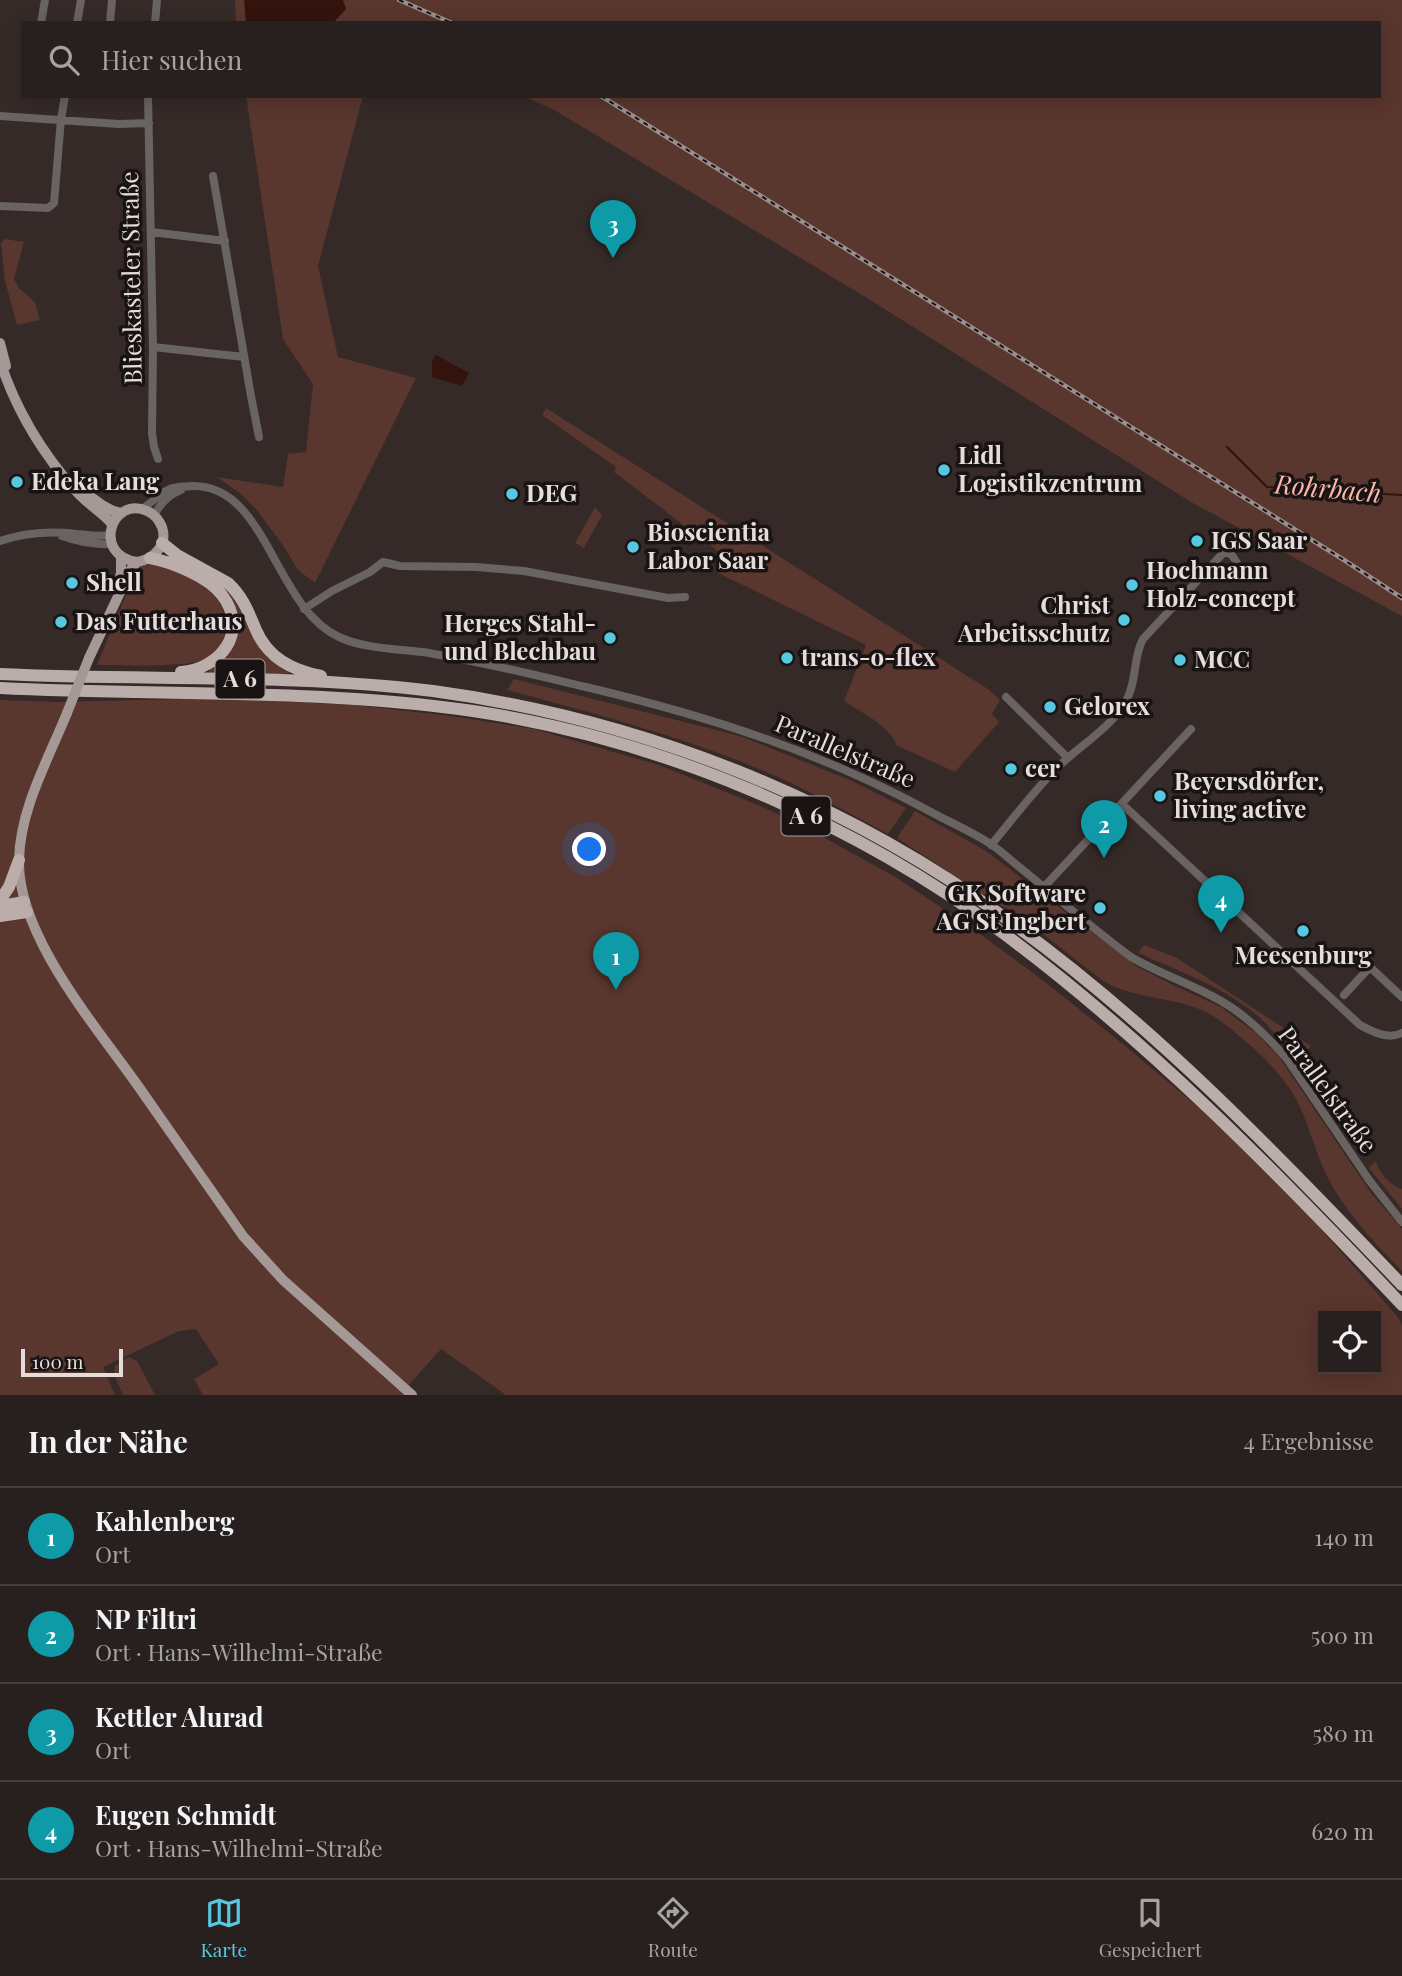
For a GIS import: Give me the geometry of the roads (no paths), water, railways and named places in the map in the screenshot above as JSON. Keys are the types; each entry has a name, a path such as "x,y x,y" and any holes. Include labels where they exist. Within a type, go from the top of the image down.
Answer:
{"highway":[{"path":"162,543 177,555 235,589 247,605 263,644 272,655 283,663 311,674 352,682"},
{"path":"128,677 188,671 204,666 224,652 232,633 233,622 229,608 214,587 167,561 150,558"},
{"name":"A 6","path":"0,674 352,682 431,691 495,701 633,733 711,760 795,795 907,854 1008,920 1077,973 1230,1109 1402,1286"},
{"name":"A 6","path":"0,688 339,698 477,712 545,725 624,745 707,774 788,807 852,839 942,892 1000,930 1070,984 1167,1067 1222,1119 1402,1305"},
{"path":"0,695 28,690"},
{"path":"0,900 12,881 19,860"},
{"path":"0,906 26,907"},
{"path":"0,916 26,907"}],"main road":[{"path":"0,343 15,401"},
{"path":"0,361 15,401 40,446 111,534 121,557 121,572 109,614"},
{"path":"67,480 105,507 122,513"},
{"path":"111,534 122,513 128,510 142,509 155,516 162,528 162,543 150,558 137,562 121,557"},
{"path":"137,562 131,569 89,658 25,820 19,879 26,907 37,934 67,985 243,1236 270,1267 412,1395"}],"street":[{"path":"41,21 45,0"},
{"path":"77,21 81,0"},
{"path":"110,21 112,0"},
{"path":"155,21 157,0"},
{"path":"0,206 48,208 54,203 65,98"},
{"name":"Blieskasteler Straße","path":"148,98 152,433 158,459"},
{"path":"0,116 119,124 149,122"},
{"path":"213,176 259,437"},
{"path":"151,232 225,241"},
{"path":"153,347 244,357"},
{"path":"142,509 171,488 190,486"},
{"path":"155,516 161,503 169,496 190,486"},
{"name":"Parallelstraße","path":"190,486 209,488 242,509 263,537 289,588 304,609 317,624 339,637 574,684 737,729 795,748 871,780 991,845 1131,957 1221,1001 1272,1041 1369,1180 1402,1222"},
{"path":"0,541 15,536 43,533 96,537 111,534"},
{"path":"304,609 383,562 400,566 524,571 668,598 685,597"},
{"path":"991,845 1055,770 1100,731 1117,712 1128,697 1133,684 1136,652 1143,639 1206,573"},
{"path":"1006,697 1068,758"},
{"path":"1044,887 1191,729"},
{"path":"1122,804 1360,1025 1378,1034 1395,1036 1402,1033"},
{"path":"1344,995 1370,967 1401,994"}],"waterway":[{"name":"Rohrbach","path":"1227,447 1267,487 1402,495"}],"railway":[{"path":"399,0 447,21"},
{"path":"604,98 1402,598"}],"place":[{"name":"Kettler Alurad","path":"613,258"},
{"name":"Lidl Logistikzentrum","path":"944,470"},
{"name":"Edeka Lang","path":"17,482"},
{"name":"DEG","path":"512,494"},
{"name":"IGS Saar","path":"1197,541"},
{"name":"Bioscientia Labor Saar","path":"633,547"},
{"name":"Shell","path":"72,583"},
{"name":"Hochmann Holz-concept","path":"1132,585"},
{"name":"Christ Arbeitsschutz","path":"1124,620"},
{"name":"Das Futterhaus","path":"61,622"},
{"name":"Herges Stahl- und Blechbau","path":"610,638"},
{"name":"trans-o-flex","path":"787,658"},
{"name":"MCC","path":"1180,660"},
{"name":"Gelorex","path":"1050,707"},
{"name":"cer","path":"1011,769"},
{"name":"Beyersdörfer, living active","path":"1160,796"},
{"name":"NP Filtri","path":"1104,858"},
{"name":"GK Software AG St Ingbert","path":"1100,908"},
{"name":"Meesenburg","path":"1303,931"},
{"name":"Eugen Schmidt","path":"1221,933"},
{"name":"Kahlenberg","path":"616,990"}]}
